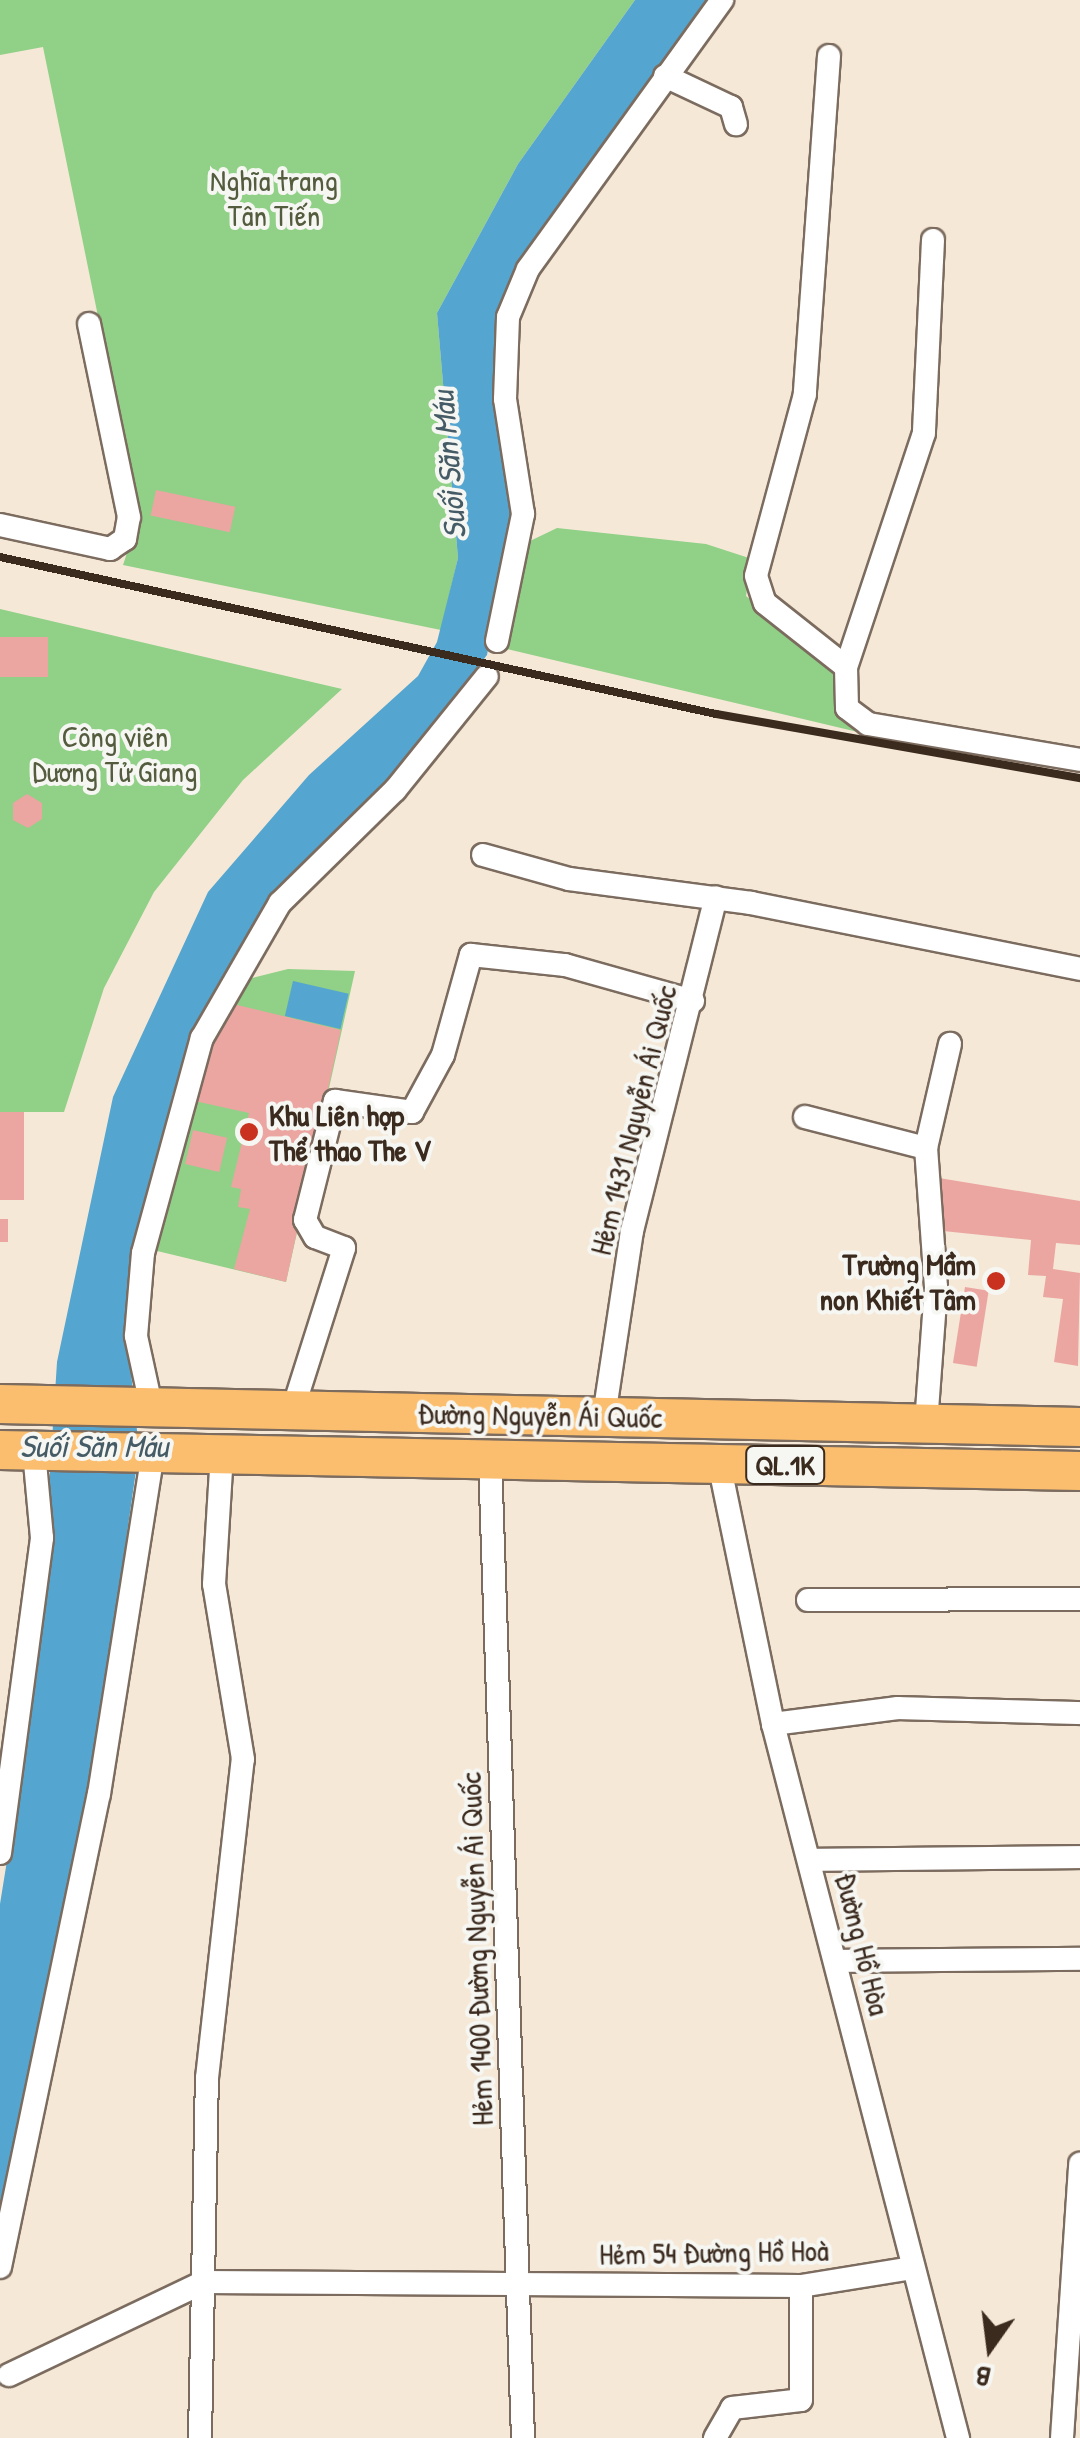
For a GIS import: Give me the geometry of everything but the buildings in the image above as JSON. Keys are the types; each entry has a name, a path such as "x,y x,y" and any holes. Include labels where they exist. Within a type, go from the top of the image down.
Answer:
{"main road":[{"name":"Đường Nguyễn Ái Quốc","path":"16,1404 1080,1428"},
{"path":"490,1459 491,1414"},
{"name":"Đường Nguyễn Ái Quốc","path":"17,1451 1080,1471"}],"street":[{"path":"496,641 522,514 505,399 508,317 528,269 722,0"},
{"path":"829,56 806,394 756,576 764,603 846,666"},
{"path":"665,76 730,107 736,124"},
{"path":"933,240 924,433 846,666 847,708 868,724 1080,760"},
{"path":"0,526 110,548 125,538 129,517 90,324"},
{"path":"151,1406 136,1336 143,1253 202,1038 280,903 396,790 487,676"},
{"path":"483,855 569,879 716,898 1080,969"},
{"name":"Hẻm 1431 Nguyễn Ái Quốc","path":"604,1416 636,1215 716,898"},
{"path":"292,1409 344,1248 316,1237 305,1220 335,1101 412,1112 442,1055 471,955 564,966 693,1001"},
{"path":"926,1424 936,1288 926,1148 950,1044"},
{"path":"805,1117 926,1148"},
{"path":"0,1853 8,1747 42,1538 17,1451"},
{"path":"0,2267 99,1794 152,1452"},
{"path":"200,2438 207,2078 244,1759 214,1584 222,1453"},
{"name":"Hẻm 1400 Đường Nguyễn Ái Quốc","path":"490,1459 523,2438"},
{"name":"Đường Hồ Hòa","path":"719,1464 773,1724 958,2438"},
{"path":"808,1600 883,1593 1080,1598"},
{"path":"773,1724 898,1708 1080,1713"},
{"path":"810,1860 1080,1857"},
{"path":"837,1961 1080,1959"},
{"path":"1062,2438 1078,2256 1080,2164"},
{"name":"Hẻm 54 Đường Hồ Hoà","path":"204,2282 801,2286 912,2268"},
{"path":"10,2374 204,2282"},
{"path":"715,2438 732,2408 802,2400 801,2286"}],"green space":[{"name":"Nghĩa trang Tân Tiến","path":"0,0 635,0 518,164 437,313 458,558 441,630 123,565 139,517 43,47 0,55"},
{"path":"557,528 706,544 752,559 746,596 837,669 839,713 862,733 507,649 528,542"},
{"name":"Công viên Dương Tử Giang","path":"0,609 342,689 243,780 154,892 104,988 64,1112 0,1112"},
{"name":"Khu Liên hợp Thể thao The V","path":"288,969 355,971 286,1282 153,1250 211,1041 240,981"}],"water":[{"name":"Suối Săn Máu","path":"635,0 710,0 500,314 495,381 513,513 487,655 387,785 272,897 216,987 173,1093 133,1254 127,1334 139,1450 95,1756 0,2230 0,1904 37,1675 57,1362 113,1097 208,892 309,775 418,676 437,642 458,558 437,313 518,164"},
{"path":"293,981 349,994 340,1029 285,1016"}],"railway":[{"path":"0,557 716,714 1080,778"}],"place":[{"name":"Khu Liên hợp Thể thao The V","path":"249,1132"},
{"name":"Trường Mầm non Khiết Tâm","path":"996,1281"}]}
